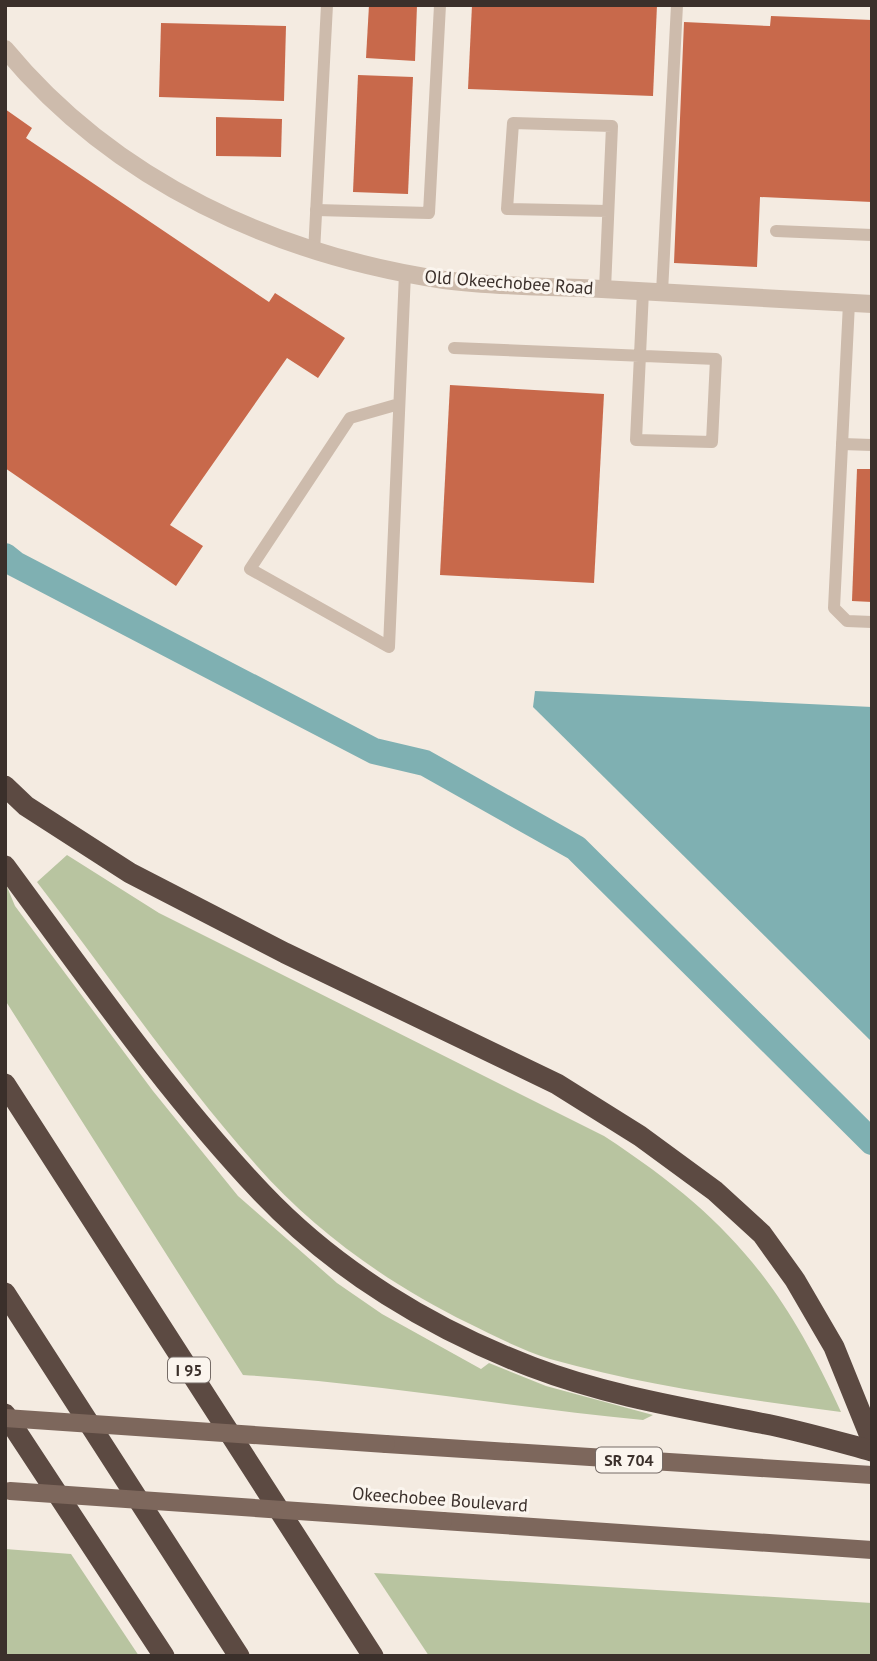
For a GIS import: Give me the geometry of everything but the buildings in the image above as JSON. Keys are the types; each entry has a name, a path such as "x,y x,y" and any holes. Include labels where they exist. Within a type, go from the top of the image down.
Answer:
{"highway":[{"path":"5,786 26,806 130,873 285,953 556,1084 640,1136 715,1191 762,1234 795,1280 834,1346 872,1441"},
{"path":"5,866 152,1065 263,1194 335,1258 382,1292 440,1326 533,1368 662,1405 764,1423 872,1451"},
{"name":"I 95","path":"5,1084 373,1656"},
{"path":"5,1293 239,1656"},
{"path":"5,1416 164,1656"}],"main road":[{"name":"SR 704","path":"5,1416 872,1475"},
{"name":"Okeechobee Boulevard","path":"8,1491 872,1550"}],"street":[{"name":"Old Okeechobee Road","path":"5,49 58,107 116,156 182,195 251,228 314,252 446,280 872,304"}],"lane":[{"path":"314,252 327,5"},
{"path":"316,210 429,213 440,5"},
{"path":"662,292 677,5"},
{"path":"605,289 612,127 513,124 507,209 608,211"},
{"path":"776,231 872,235"},
{"path":"399,404 349,418 250,569 389,647 405,273"},
{"path":"454,348 640,357 716,359 712,442 636,440 640,357 643,291"},
{"path":"849,303 834,608 847,621 872,622"},
{"path":"842,444 872,445"}],"green space":[{"path":"67,855 159,913 604,1136 646,1165 716,1223 772,1287 819,1365 841,1412 658,1384 550,1359 439,1308 355,1255 279,1190 228,1132 37,882"},
{"path":"5,882 15,906 153,1091 238,1196 337,1283 382,1314 481,1369 489,1363 546,1386 653,1415 643,1420 343,1384 243,1375 5,1000"},
{"path":"5,1549 71,1554 139,1656 5,1656"},
{"path":"374,1573 872,1603 872,1656 429,1656"}],"water":[{"path":"535,691 872,707 872,1042 533,707"}],"waterway":[{"path":"5,556 15,564 374,751 425,763 576,848 872,1142"}]}
